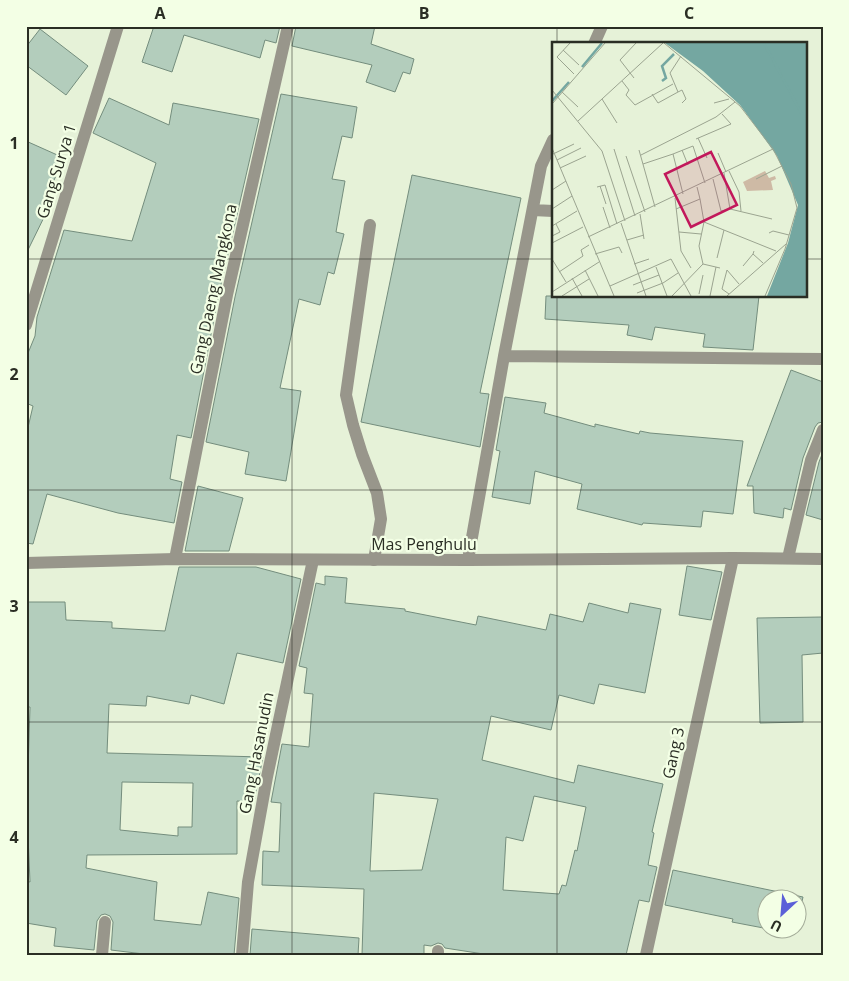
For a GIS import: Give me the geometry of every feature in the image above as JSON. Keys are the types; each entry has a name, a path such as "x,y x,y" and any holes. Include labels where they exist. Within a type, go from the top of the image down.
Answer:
{"street":[{"name":"Gang Surya 1","path":"26,325 118,26"},
{"name":"Gang Daeng Mangkona","path":"175,559 229,285 288,26"},
{"path":"595,42 602,26"},
{"path":"468,560 504,356 541,166 552,142"},
{"path":"533,210 552,211"},
{"path":"370,225 346,395 362,454 377,493 381,519 374,560"},
{"path":"504,356 823,359"},
{"path":"788,558 811,460 823,430"},
{"name":"Gang 3","path":"646,955 733,558"},
{"name":"Mas Penghulu","path":"26,563 175,559 823,559"},
{"name":"Gang Hasanudin","path":"242,955 248,882 267,776 313,560"},
{"path":"102,955 105,922"}],"building":[{"path":"154,26 280,26 276,43 265,40 260,58 184,35 172,72 142,62"},
{"path":"296,26 375,26 371,44 414,59 410,74 403,72 395,92 366,82 372,65 292,46"},
{"path":"40,29 88,66 66,95 26,65 26,47"},
{"path":"281,94 357,107 352,138 342,136 332,179 345,181 336,232 344,234 334,274 328,272 320,305 299,299 280,388 301,391 286,481 245,474 249,452 206,442 235,297"},
{"path":"109,98 169,125 173,103 259,119 219,293 191,438 177,435 170,479 182,482 174,523 118,513 47,494 33,544 26,543 26,436 33,406 26,403 26,358 35,336 37,317 64,230 132,241 156,163 93,133"},
{"path":"26,141 64,158 45,200 51,203 26,254"},
{"path":"412,175 521,198 480,393 489,394 480,447 361,422"},
{"path":"546,296 552,296 552,298 759,298 753,350 703,347 705,334 655,327 652,340 627,335 629,325 545,319"},
{"path":"791,370 823,382 823,422 818,423 815,427 803,458 791,510 784,508 783,518 754,513 753,486 747,486"},
{"path":"505,397 546,403 544,413 595,427 595,424 639,434 640,431 743,441 733,514 703,511 701,527 643,523 642,525 577,509 582,484 535,471 530,504 492,497 500,451 496,450"},
{"path":"823,452 823,520 806,515"},
{"path":"198,486 243,498 229,551 185,551"},
{"path":"687,566 722,572 711,620 679,615"},
{"path":"179,567 256,567 301,579 283,663 237,653 224,704 191,695 189,704 147,696 146,706 109,704 107,753 263,757 254,802 237,801 237,854 87,855 86,868 157,882 154,920 201,925 208,892 239,898 234,955 152,955 111,950 113,922 110,916 105,914 101,915 97,921 94,950 54,946 56,928 26,923 26,881 30,882 28,836 26,836 30,707 26,707 26,602 65,602 66,620 112,622 112,628 165,631","holes":["122,782 193,783 192,827 178,827 178,836 120,830"]},
{"path":"325,576 347,578 345,603 405,609 405,611 476,625 478,616 546,630 550,614 583,622 589,603 628,613 630,603 661,609 645,693 599,684 594,704 559,695 551,730 491,716 482,760 574,783 578,765 663,784 652,832 654,833 648,865 657,867 649,902 639,900 626,955 490,955 445,948 442,944 438,943 431,946 424,945 424,955 362,955 364,889 262,885 263,851 279,852 281,803 271,802 282,744 309,747 313,694 304,693 307,668 299,666 316,583 325,585","holes":["374,793 438,799 422,870 370,871","534,796 586,807 577,851 575,850 566,886 562,885 559,894 503,890 506,837 523,841"]},
{"path":"823,617 823,653 802,655 803,722 760,723 757,618"},
{"path":"673,870 760,888 756,888 756,927 732,922 733,919 665,905"},
{"path":"252,929 359,938 358,955 250,955"}]}
